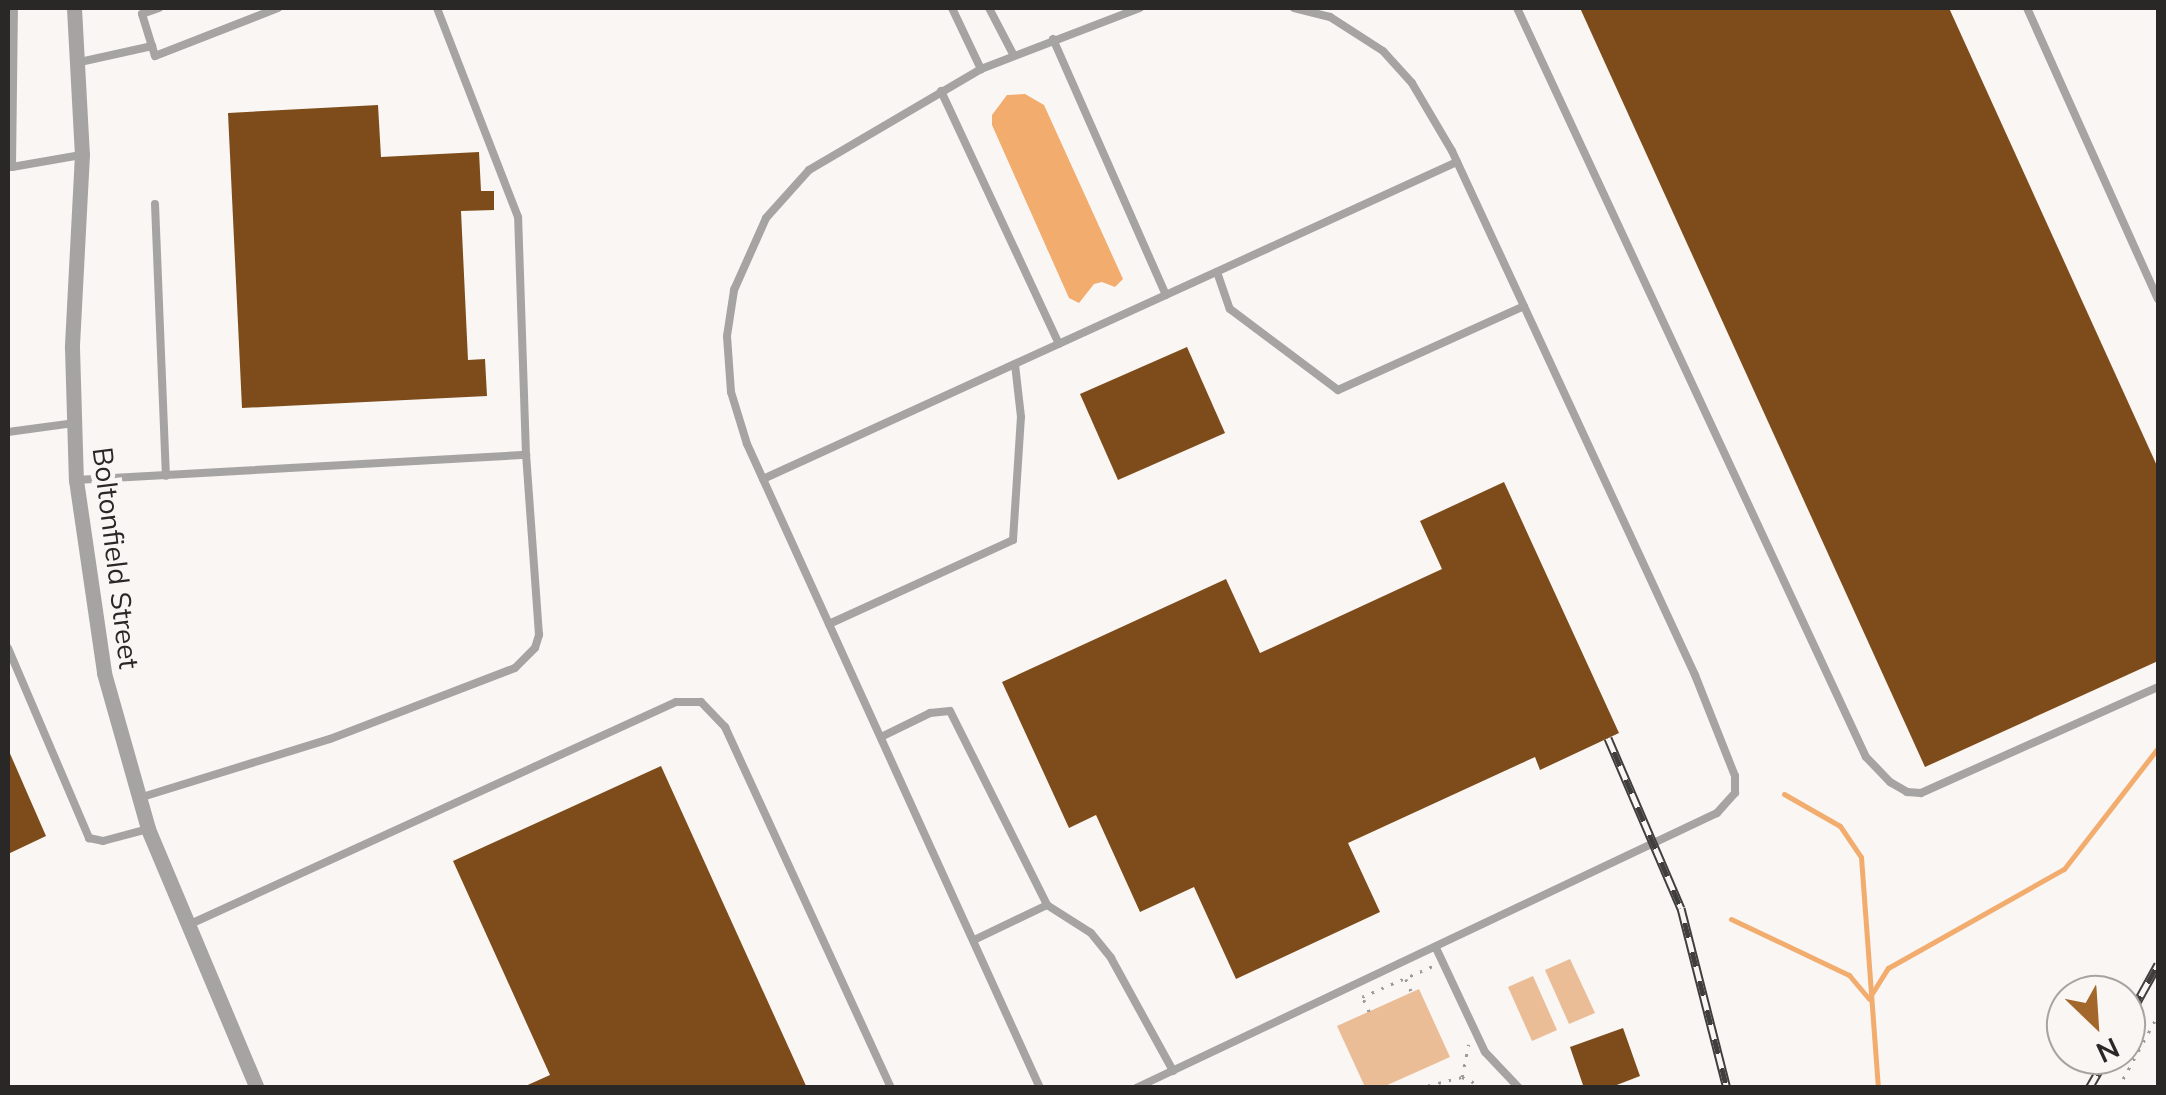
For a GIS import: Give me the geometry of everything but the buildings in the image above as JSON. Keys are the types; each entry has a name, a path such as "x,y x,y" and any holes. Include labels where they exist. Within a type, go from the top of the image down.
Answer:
{"street":[{"name":"Boltonfield Street","path":"74,8 80,62 82,154 72,331 76,480 104,673 148,829 258,1088"}],"lane":[{"path":"14,8 10,35 10,168 82,154"},
{"path":"159,8 142,14 156,56 278,8"},
{"path":"137,798 330,739 514,668 536,648 539,635 526,455 518,216 438,8"},
{"path":"952,8 980,69"},
{"path":"990,8 1012,54"},
{"path":"1040,1088 762,479 731,392 727,336 734,290 766,218 810,170 980,69 1140,8"},
{"path":"1136,1088 1717,812 1735,793 1735,776 1695,674 1457,162 1412,84 1383,52 1330,17 1294,8"},
{"path":"1517,8 1866,757 1890,782 1908,792 1922,793 2158,687"},
{"path":"2027,8 2158,299"},
{"path":"1053,39 1166,294"},
{"path":"80,62 152,46"},
{"path":"941,91 1059,344"},
{"path":"762,479 1457,162"},
{"path":"155,204 166,476"},
{"path":"1216,272 1230,309 1338,390 1524,306"},
{"path":"829,624 1013,540 1021,418 1015,364"},
{"path":"8,432 74,423"},
{"path":"76,480 526,455"},
{"path":"8,648 89,838 102,841 148,829"},
{"path":"186,926 676,702 701,702 724,727 892,1088"},
{"path":"880,736 930,713 950,711 1048,906 1091,933 1111,958 1172,1071"},
{"path":"974,940 1048,906"},
{"path":"1436,948 1485,1052 1519,1088"}],"path":[{"path":"1369,1012 1362,998 1434,965"},
{"path":"1406,978 1412,992"},
{"path":"2118,1088 2158,1014"},
{"path":"1462,1077 1468,1043"},
{"path":"1418,1088 1462,1077 1486,1088"}],"shaded area":[{"path":"1025,94 1044,105 1123,279 1115,287 1102,282 1094,284 1079,303 1069,298 992,125 992,115 1007,95"},
{"path":"1570,959 1595,1013 1569,1024 1545,970"},
{"path":"1533,976 1557,1030 1532,1041 1508,987"},
{"path":"1419,989 1450,1057 1383,1087 1365,1087 1337,1026"}],"waterway":[{"path":"1871,995 1888,968 2064,869 2158,748"},
{"path":"1784,794 1840,826 1861,857 1878,1088"},
{"path":"1731,919 1849,975 1869,999"}],"railway":[{"path":"1608,738 1681,908 1727,1088"},
{"path":"2146,986 2158,964"},
{"path":"2089,1088 2096,1075"}]}
